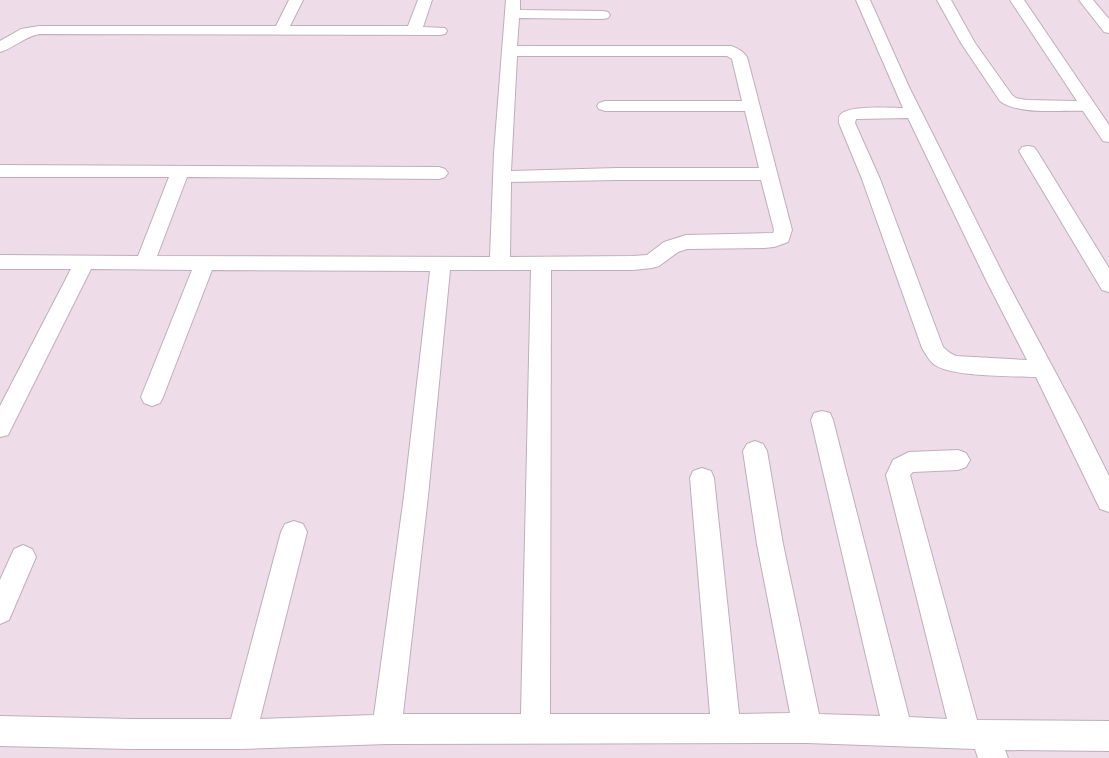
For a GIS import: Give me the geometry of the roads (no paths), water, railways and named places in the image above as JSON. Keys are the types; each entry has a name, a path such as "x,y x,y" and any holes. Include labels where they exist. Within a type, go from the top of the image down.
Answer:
{"street":[{"path":"281,30 296,0"},
{"path":"414,30 425,0"},
{"path":"863,0 914,113 996,280 1109,501"},
{"path":"944,0 978,58 1006,98 1017,104 1030,106 1088,106"},
{"path":"1016,0 1109,138"},
{"path":"1086,0 1109,29"},
{"path":"500,263 509,51 513,7 603,15"},
{"path":"0,47 22,34 32,31 440,30"},
{"path":"0,262 441,264 642,262 652,261 671,247 686,242 774,240 781,237 783,230 739,56 731,51 509,51"},
{"path":"605,106 752,106"},
{"path":"914,113 852,114 847,117 847,124 871,179 932,348 937,356 946,362 956,364 1042,369"},
{"path":"1028,151 1109,285"},
{"path":"0,171 439,173"},
{"path":"144,263 180,173"},
{"path":"503,177 618,174 769,174"},
{"path":"0,428 85,262"},
{"path":"152,397 205,263"},
{"path":"535,729 541,263"},
{"path":"387,729 416,496 441,264"},
{"path":"822,420 898,731"},
{"path":"755,451 770,544 807,728"},
{"path":"958,460 909,462 901,467 898,475 982,742"},
{"path":"702,478 726,729"},
{"path":"242,734 294,532"},
{"path":"0,611 23,556"},
{"path":"0,731 132,734 242,734 387,729 807,728 898,731 982,742 1109,736"}]}
